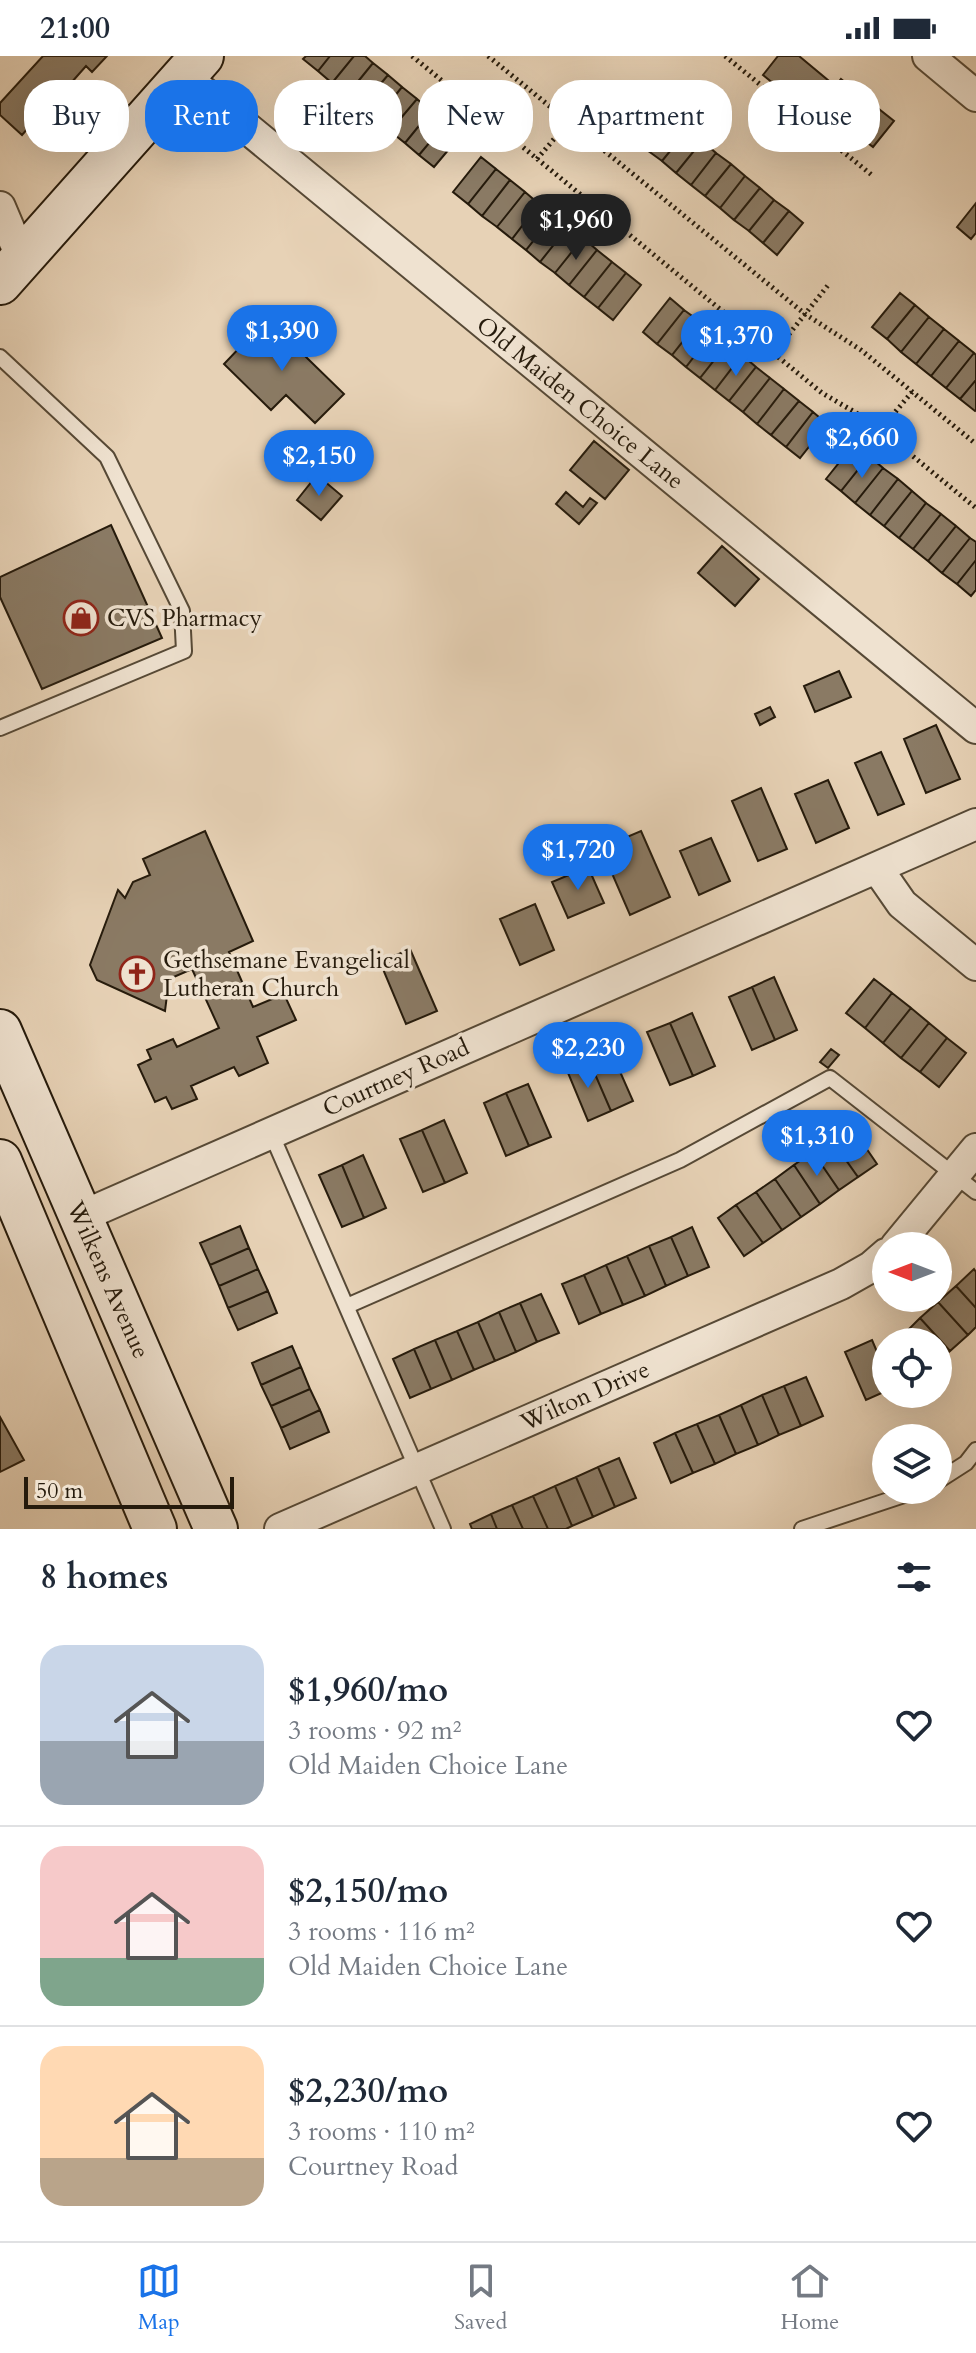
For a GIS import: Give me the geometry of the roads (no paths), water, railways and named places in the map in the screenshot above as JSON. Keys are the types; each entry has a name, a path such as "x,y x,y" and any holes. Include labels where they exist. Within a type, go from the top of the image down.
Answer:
{"main road":[{"path":"11,271 194,66"},
{"name":"Wilkens Avenue","path":"4,1047 216,1529"},
{"path":"0,1161 155,1529"}],"street":[{"path":"928,56 976,96"},
{"name":"Old Maiden Choice Lane","path":"194,66 976,728"},
{"path":"0,207 11,271"},
{"name":"Courtney Road","path":"80,1217 976,824"},
{"path":"877,868 902,904 976,965"},
{"path":"912,1232 965,1184 976,1149"},
{"name":"Wilton Drive","path":"280,1529 841,1284 872,1266"}],"lane":[{"path":"0,357 107,457 182,611 184,651 0,728"},
{"path":"347,1306 680,1160 830,1078 965,1184"},
{"path":"271,1133 443,1529"},
{"path":"952,1472 966,1463 976,1450"},
{"path":"802,1529 877,1504"}],"place":[{"name":"CVS Pharmacy","path":"81,618"},
{"name":"Gethsemane Evangelical Lutheran Church","path":"137,974"}]}
